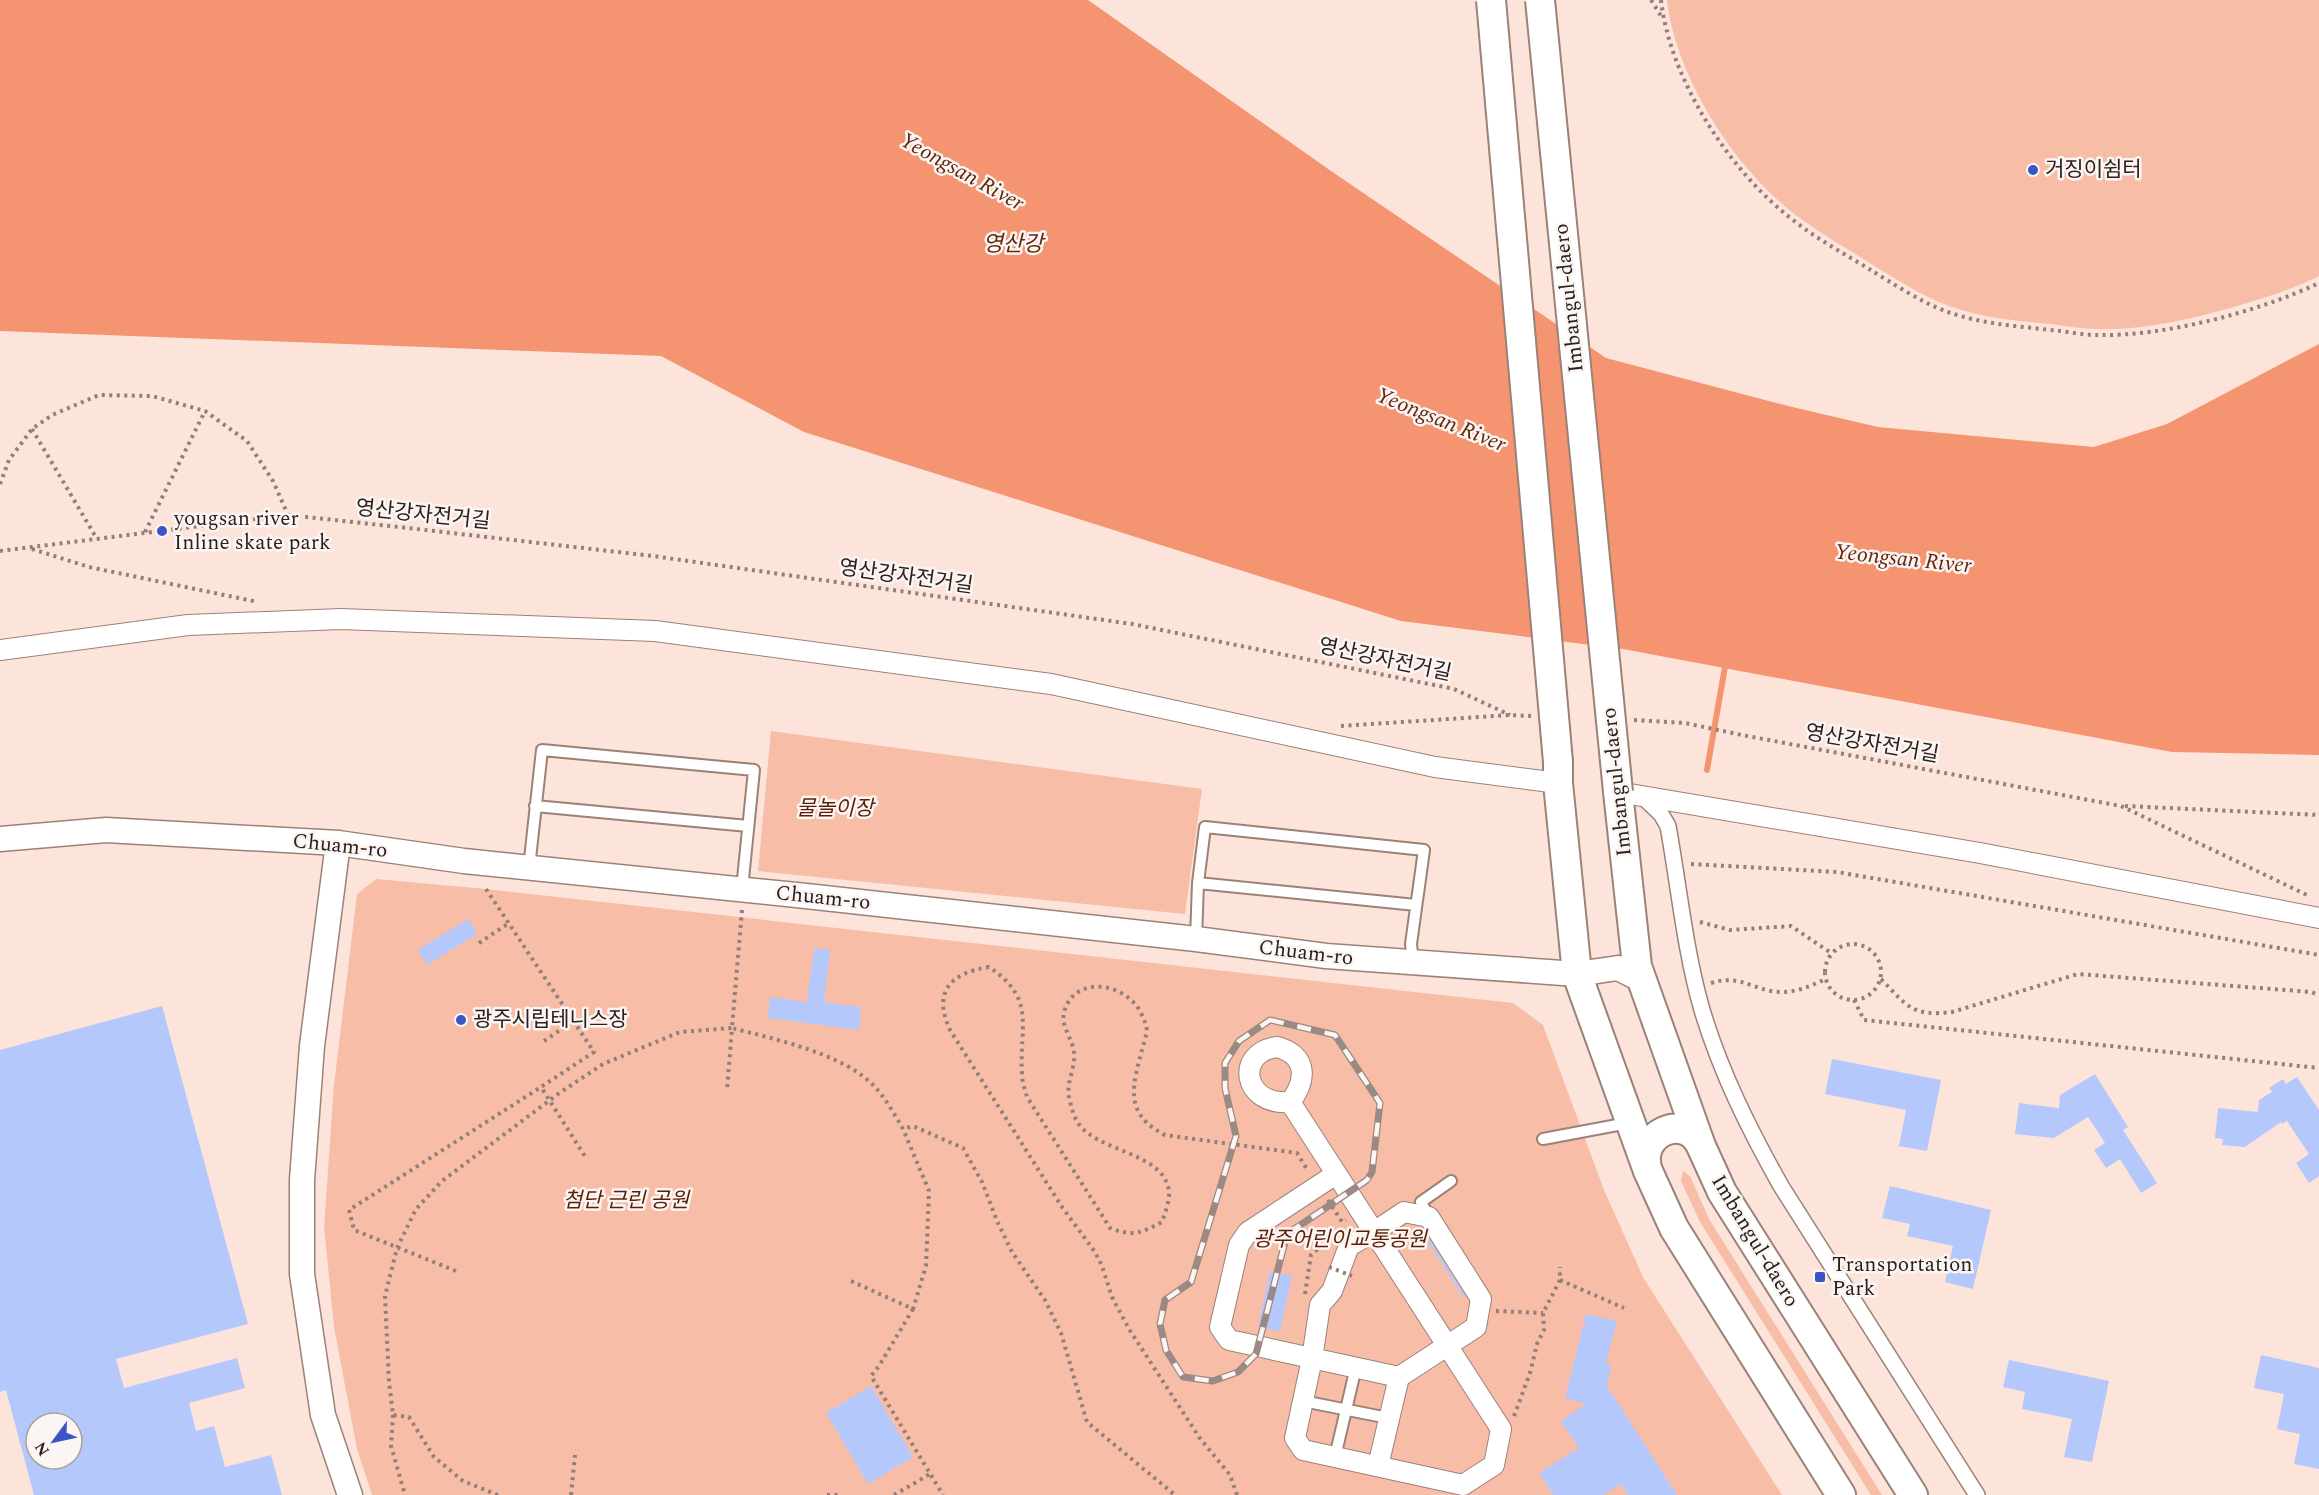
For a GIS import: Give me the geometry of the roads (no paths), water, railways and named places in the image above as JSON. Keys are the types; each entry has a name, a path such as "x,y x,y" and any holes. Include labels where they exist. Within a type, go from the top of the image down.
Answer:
{"main road":[{"path":"1491,0 1577,974 1648,1171 1674,1228 1841,1495"},
{"name":"Imbangul-daero","path":"1540,0 1630,794 1637,966 1701,1146 1722,1192 1913,1495"},
{"path":"1648,1171 1646,1154 1648,1144 1662,1131 1681,1129 1698,1138 1701,1146"}],"street":[{"path":"0,650 188,625 341,619 655,631 1051,684 1435,767 1558,772"},
{"path":"1630,794 1661,814 1668,826 1696,988 1726,1079 1758,1146 1977,1495"},
{"path":"1630,794 1980,853 2319,918"},
{"name":"Chuam-ro","path":"0,839 106,830 338,843 742,899 1196,939 1326,956 1413,964 1577,974 1618,969 1642,980"},
{"path":"338,843 310,1070 302,1180 302,1274 323,1415 350,1495"},
{"path":"1290,1102 1336,1174 1374,1232 1447,1345 1501,1429 1494,1466 1463,1485 1303,1450 1295,1438 1312,1359 1320,1305 1332,1291 1349,1246 1374,1232 1404,1212 1429,1217 1481,1299 1476,1327 1447,1345 1399,1377 1378,1466"},
{"path":"1336,1174 1243,1238 1239,1245 1220,1327 1229,1340 1399,1377"}],"lane":[{"path":"529,868 542,750 754,770 742,899"},
{"path":"535,806 748,826"},
{"path":"1196,939 1198,883 1205,827 1424,850 1411,944 1413,964"},
{"path":"1198,883 1416,905"},
{"path":"1543,1139 1630,1122"},
{"path":"1429,1217 1420,1202 1451,1181"},
{"path":"1335,1457 1356,1367"},
{"path":"1303,1401 1388,1418"}],"water":[{"name":"영산강","path":"0,0 1088,0 1331,171 1606,358 1878,427 2094,447 2167,424 2319,344 2319,755 2172,752 1623,649 1401,621 804,432 661,356 0,331"}],"waterway":[{"path":"1707,770 1726,661"}],"railway":[{"path":"1270,1020 1335,1035 1380,1103 1372,1172 1367,1180 1287,1234 1256,1354 1238,1372 1213,1381 1183,1377 1166,1350 1160,1324 1165,1300 1191,1282 1236,1136 1225,1088 1225,1063 1239,1041 1270,1020"}],"place":[{"name":"거징이쉼터","path":"2033,170"},
{"name":"yougsan river Inline skate park","path":"162,531"},
{"name":"광주시립테니스장","path":"461,1020"},
{"name":"Transportation Park","path":"1820,1277"}],"water label":[{"name":"Yeongsan River","path":"962,172"},
{"name":"Yeongsan River","path":"1441,420"},
{"name":"Yeongsan River","path":"1903,559"}],"park label":[{"name":"물놀이장","path":"835,809"},
{"name":"첨단 근린 공원","path":"626,1201"},
{"name":"광주어린이교통공원","path":"1340,1240"}]}
